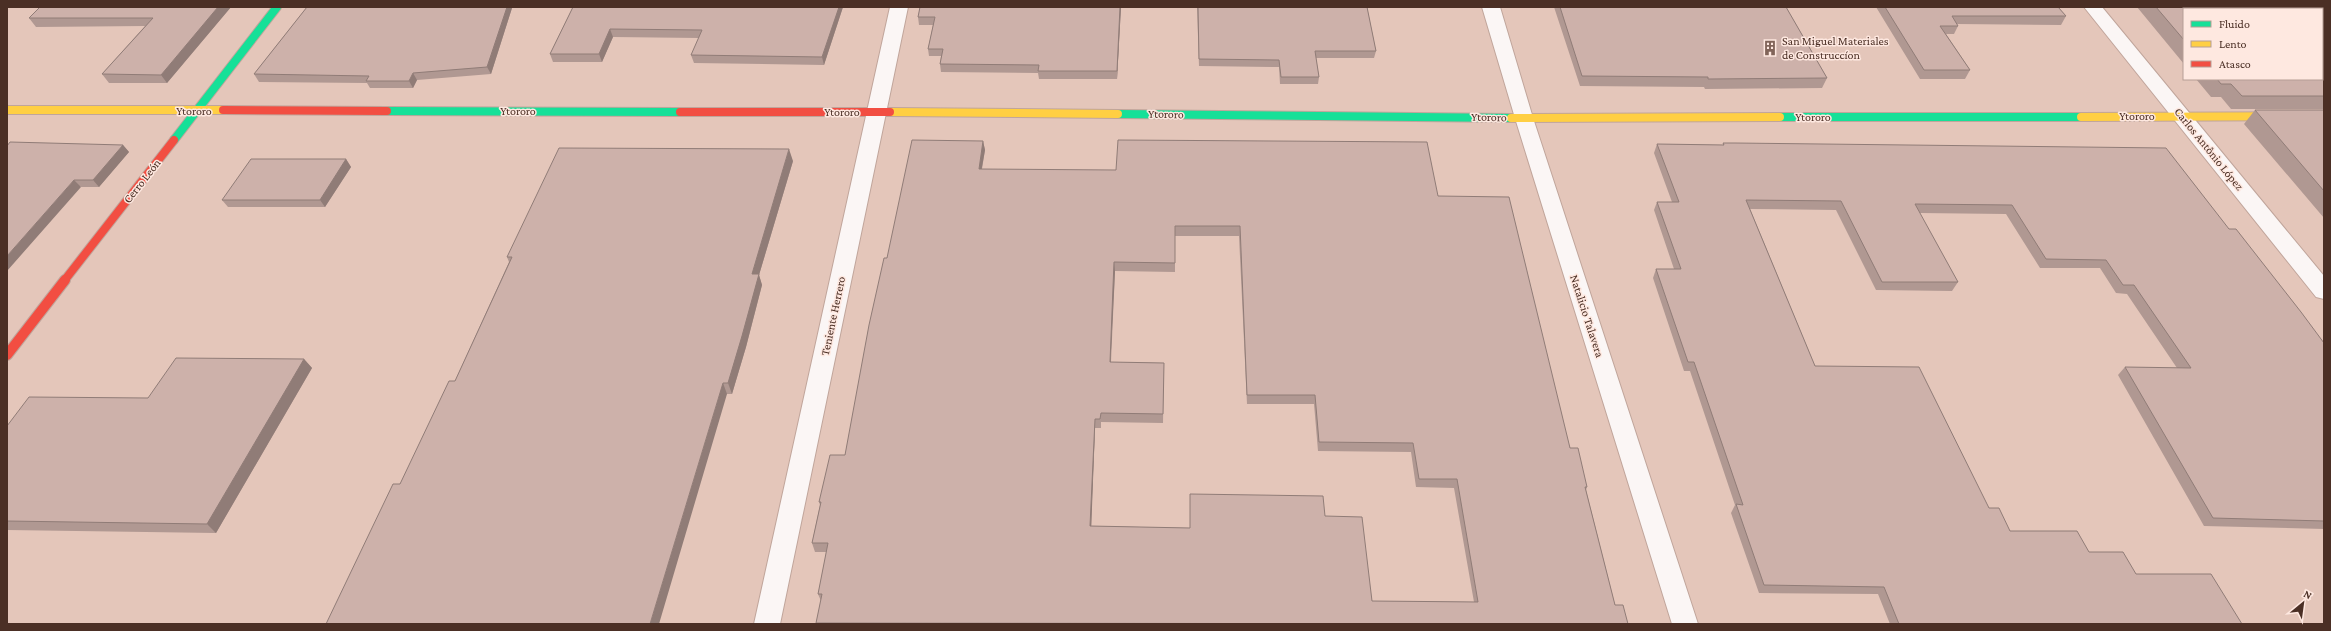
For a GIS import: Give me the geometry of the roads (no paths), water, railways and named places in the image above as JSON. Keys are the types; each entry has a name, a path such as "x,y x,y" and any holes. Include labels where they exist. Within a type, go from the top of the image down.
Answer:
{"street":[{"name":"Cerro León","path":"7,355 277,7"},
{"name":"Teniente Herrero","path":"767,624 899,7"},
{"name":"Natalicio Talavera","path":"1491,7 1524,118 1685,624"},
{"name":"Carlos Antônio López","path":"2093,7 2324,292"},
{"name":"Ytororo","path":"7,110 877,112 1524,118 2324,116"}],"place":[{"name":"San Miguel Materiales de Construccíon","path":"1770,48"}]}
